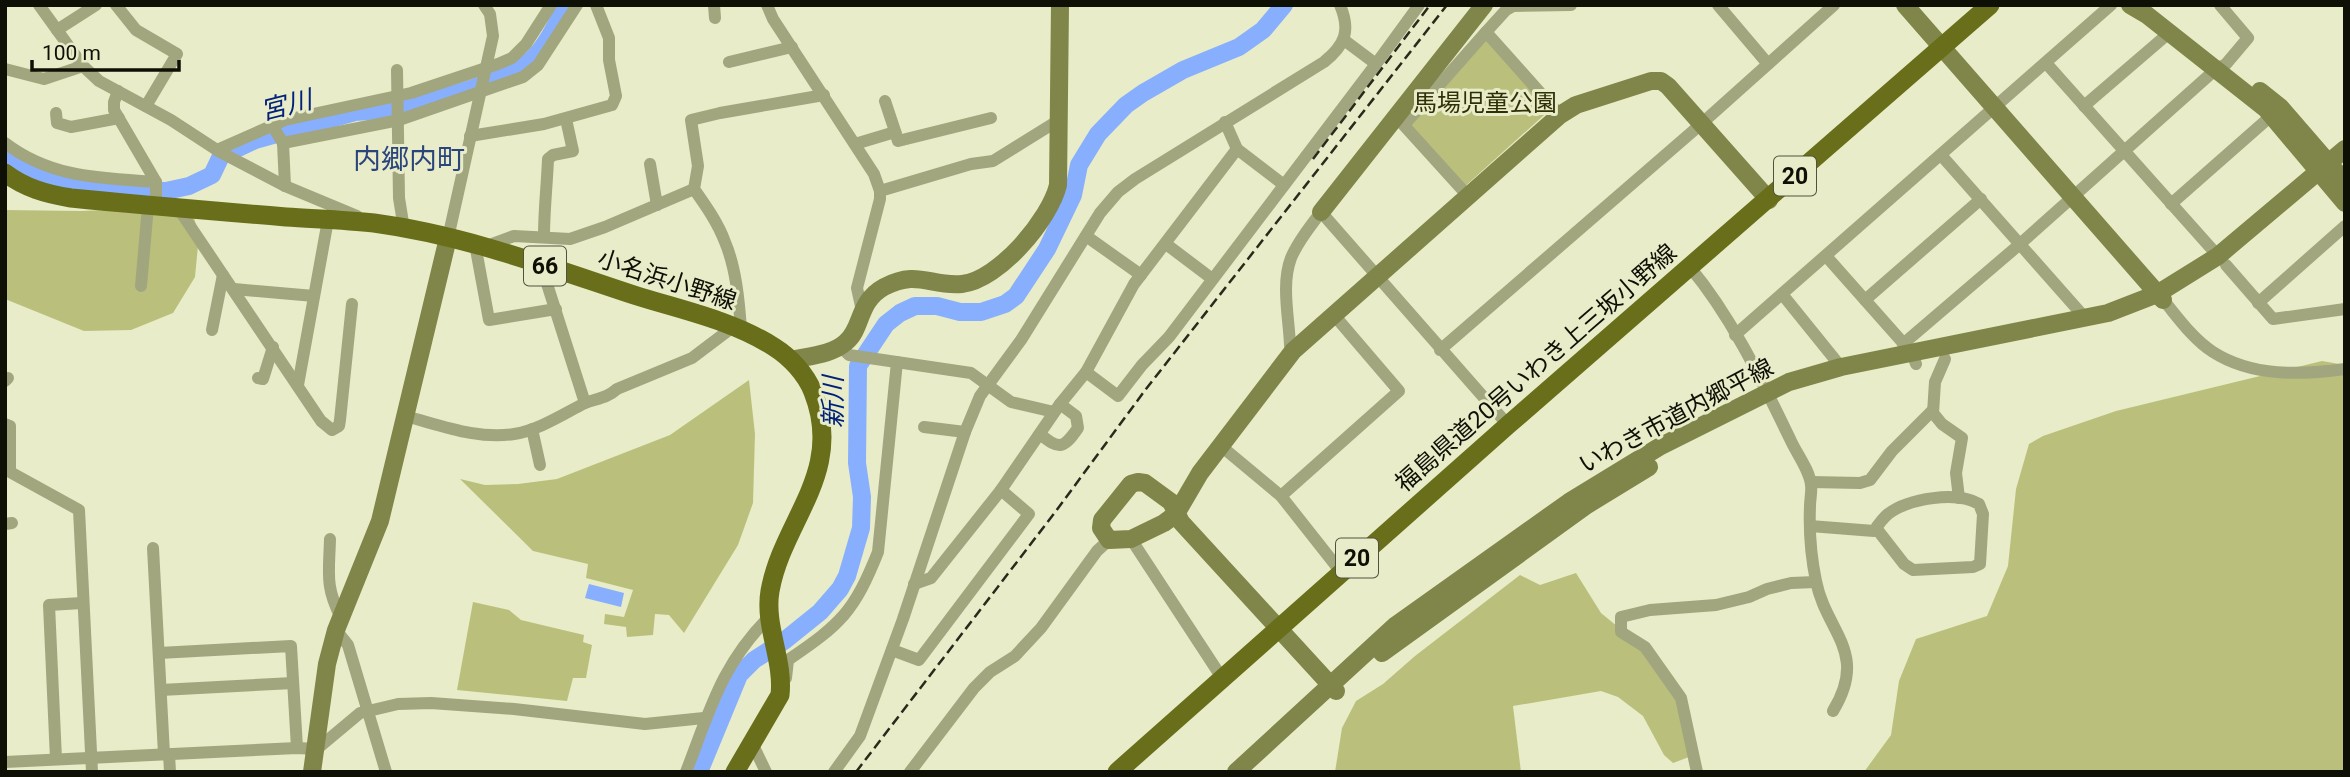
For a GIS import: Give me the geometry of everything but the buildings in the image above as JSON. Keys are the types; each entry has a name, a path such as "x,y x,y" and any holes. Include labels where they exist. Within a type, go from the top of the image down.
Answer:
{"main road":[{"name":"福島県道20号いわき上三坂小野線","path":"1117,772 1508,425 1990,5"},
{"name":"小名浜小野線","path":"5,173 27,187 46,194 178,208 373,223 448,237 481,245 737,328 774,347 790,359 812,390 818,409 822,448 815,483 775,573 769,594 781,685 779,695"},
{"path":"735,772 779,695"}],"street":[{"path":"39,5 83,66 99,81 285,186 373,223"},
{"path":"57,30 96,5"},
{"path":"116,5 136,30 177,54 146,106"},
{"path":"312,772 317,749 321,691 339,624 380,521 448,237 493,36 490,14 484,5"},
{"path":"219,151 397,98 512,58 526,44 551,5"},
{"path":"278,134 399,118 523,78 538,65 577,5"},
{"path":"470,136 566,118 612,105 616,96 609,60 610,38 596,5"},
{"path":"768,5 773,19 877,179 880,191 857,288 862,311"},
{"path":"790,359 830,351 848,341 862,311 875,292 907,278 965,284 995,271 1014,253 1056,195 1059,174 1060,5"},
{"path":"834,772 860,736 892,650 964,432 980,396 1021,340 1086,236 1118,192 1180,149 1324,62 1336,52 1344,40 1344,16 1340,5"},
{"path":"1086,372 1118,396 1142,365 1169,337 1419,5"},
{"path":"1400,121 1484,5"},
{"path":"1293,351 1290,345 1286,277 1297,246 1321,212 1400,121 1506,10 1513,6 1571,5"},
{"path":"1718,5 1768,64"},
{"path":"1440,350 1834,5"},
{"path":"1905,5 2185,326 2212,352 2259,370 2289,372 2345,369"},
{"path":"1735,335 2111,5"},
{"path":"2130,5 2280,107 2333,172 2345,203"},
{"path":"2154,5 2333,172"},
{"path":"1826,256 1910,354 2020,244 2123,150 2220,67 2248,38 2220,5"},
{"path":"1486,32 1560,115"},
{"path":"2084,106 2169,33"},
{"path":"487,59 511,50 533,34"},
{"path":"1344,40 1376,64"},
{"path":"729,62 792,47"},
{"path":"2046,63 2273,319 2345,309"},
{"path":"5,69 44,79 83,66"},
{"path":"397,69 399,198 404,229"},
{"path":"910,772 974,688 1015,656 1032,638 1097,551 1109,540 1131,539 1176,514 1200,473 1293,351 1560,115 1576,105 1651,81 1661,81 1769,200"},
{"path":"118,91 114,110 156,184 141,286"},
{"path":"405,416 480,434 515,434 533,429 585,403 608,398 617,389 692,358 737,328 739,302 726,244 694,189 698,166 691,120 824,95"},
{"path":"885,101 898,141 991,118"},
{"path":"56,113 57,122 71,127 119,118"},
{"path":"2171,204 2272,116"},
{"path":"544,236 543,203 547,191 548,159 553,155 573,151 566,118"},
{"path":"880,191 993,160 1059,120"},
{"path":"1400,121 1468,196"},
{"path":"1225,122 1237,149 1284,184"},
{"path":"278,134 285,186"},
{"path":"855,144 896,134"},
{"path":"5,142 32,161 68,174 156,184"},
{"path":"914,584 931,578 1000,490 1057,408 1086,372 1141,275 1237,149"},
{"name":"いわき市道内郷平線","path":"1769,397 1832,381 1910,354 1945,359 2113,323 2161,298 2222,260 2333,172 2345,149"},
{"path":"1941,155 2086,319"},
{"path":"650,164 657,205"},
{"path":"556,309 489,320 481,245 514,236 570,239 694,189"},
{"path":"1865,300 1981,200"},
{"path":"178,208 327,428 336,429 340,420 352,304"},
{"path":"1321,212 1508,425"},
{"path":"298,385 328,220"},
{"path":"2258,303 2345,226"},
{"path":"1086,236 1141,275"},
{"path":"1166,244 1211,278"},
{"path":"541,265 585,403"},
{"path":"1689,266 1712,294 1769,397 1811,482 1811,526 1816,582 1846,655 1847,671 1840,699 1833,711"},
{"path":"212,330 223,275"},
{"path":"234,289 314,296"},
{"path":"1782,295 1841,367"},
{"name":"いわき市道内郷平線","path":"1236,772 1333,689 1389,646 1587,505 1769,397 1788,382 1841,367 2086,319 2161,298"},
{"path":"1281,496 1399,391 1334,315"},
{"path":"840,346 849,355 971,373 1011,402 1057,408 1076,416 1078,428 1062,446 1051,443 1040,434"},
{"path":"258,378 263,379 273,347"},
{"path":"1945,359 1935,382 1933,410 1938,421 1962,438 1956,473 1959,498"},
{"path":"779,695 786,682 789,660 833,629 847,614 867,580 878,552 895,362"},
{"path":"1811,482 1860,483 1870,480 1892,451 1933,410"},
{"path":"5,424 10,426 10,472 79,510 92,772"},
{"path":"923,427 964,432"},
{"path":"533,429 540,465"},
{"path":"1221,446 1281,496 1341,572"},
{"path":"1109,540 1101,528 1102,520 1130,484 1145,483 1171,502 1181,522 1333,689"},
{"path":"892,650 919,660 1029,514 1000,490"},
{"path":"1811,526 1874,531 1876,528 1886,515 1928,499 1959,498 1975,501 1982,509 1980,565 1913,569 1904,564 1876,528"},
{"path":"330,539 330,596 348,645 386,772"},
{"path":"1131,539 1222,678"},
{"path":"153,548 161,690 170,772"},
{"path":"1697,772 1681,698 1645,647 1621,632 1621,617 1650,610 1716,605 1779,586 1816,582"},
{"path":"56,760 49,605 82,603"},
{"path":"686,772 705,718 725,673 752,634 771,622"},
{"path":"159,653 291,646 297,748"},
{"path":"161,690 293,683"},
{"name":"いわき市道内郷平線","path":"1253,772 1333,689"},
{"path":"11,765 167,754 317,749 349,720 366,712 398,704 432,703 645,724 705,718"},
{"path":"752,743 766,772"}],"green space":[{"name":"馬場児童公園","path":"1486,32 1553,107 1462,189 1404,125"},
{"path":"5,210 192,211 199,235 195,277 173,313 131,330 84,331 5,299"},
{"path":"2322,361 2345,365 2345,772 1864,772 1891,735 1899,681 1916,639 1987,616 2008,566 2016,489 2029,444 2043,436 2116,411"},
{"path":"749,380 755,434 753,503 738,545 684,633 669,615 655,614 653,635 627,637 626,627 604,624 605,614 624,617 633,590 586,578 588,564 533,551 460,479 485,485 557,479 670,435"},
{"path":"1576,573 1601,613 1640,645 1675,692 1689,757 1673,763 1664,755 1643,716 1618,697 1601,691 1513,706 1521,772 1335,772 1342,728 1356,701 1383,684 1520,575 1540,585"},
{"path":"473,602 509,610 521,620 584,635 583,642 592,645 586,678 573,678 567,701 457,690"}],"water":[{"path":"589,584 624,593 621,607 585,598"}],"waterway":[{"name":"宮川","path":"5,152 28,168 65,183 98,190 166,191 189,186 212,175 221,156 255,140 355,112 397,107 446,96 494,80 531,60 551,34 566,5"},
{"name":"新川","path":"699,772 739,675 754,660 784,641 820,612 840,589 847,576 861,528 862,497 857,463 858,366 886,324 915,306 981,312 1005,304 1016,296 1047,249 1073,195 1079,165 1098,134 1126,105 1143,93 1183,70 1239,47 1263,30 1284,5"}],"railway":[{"path":"1313,159 1430,5"},
{"path":"856,772 1146,389 1447,5"}],"district":[{"name":"内郷内町","path":"409,159"}]}
